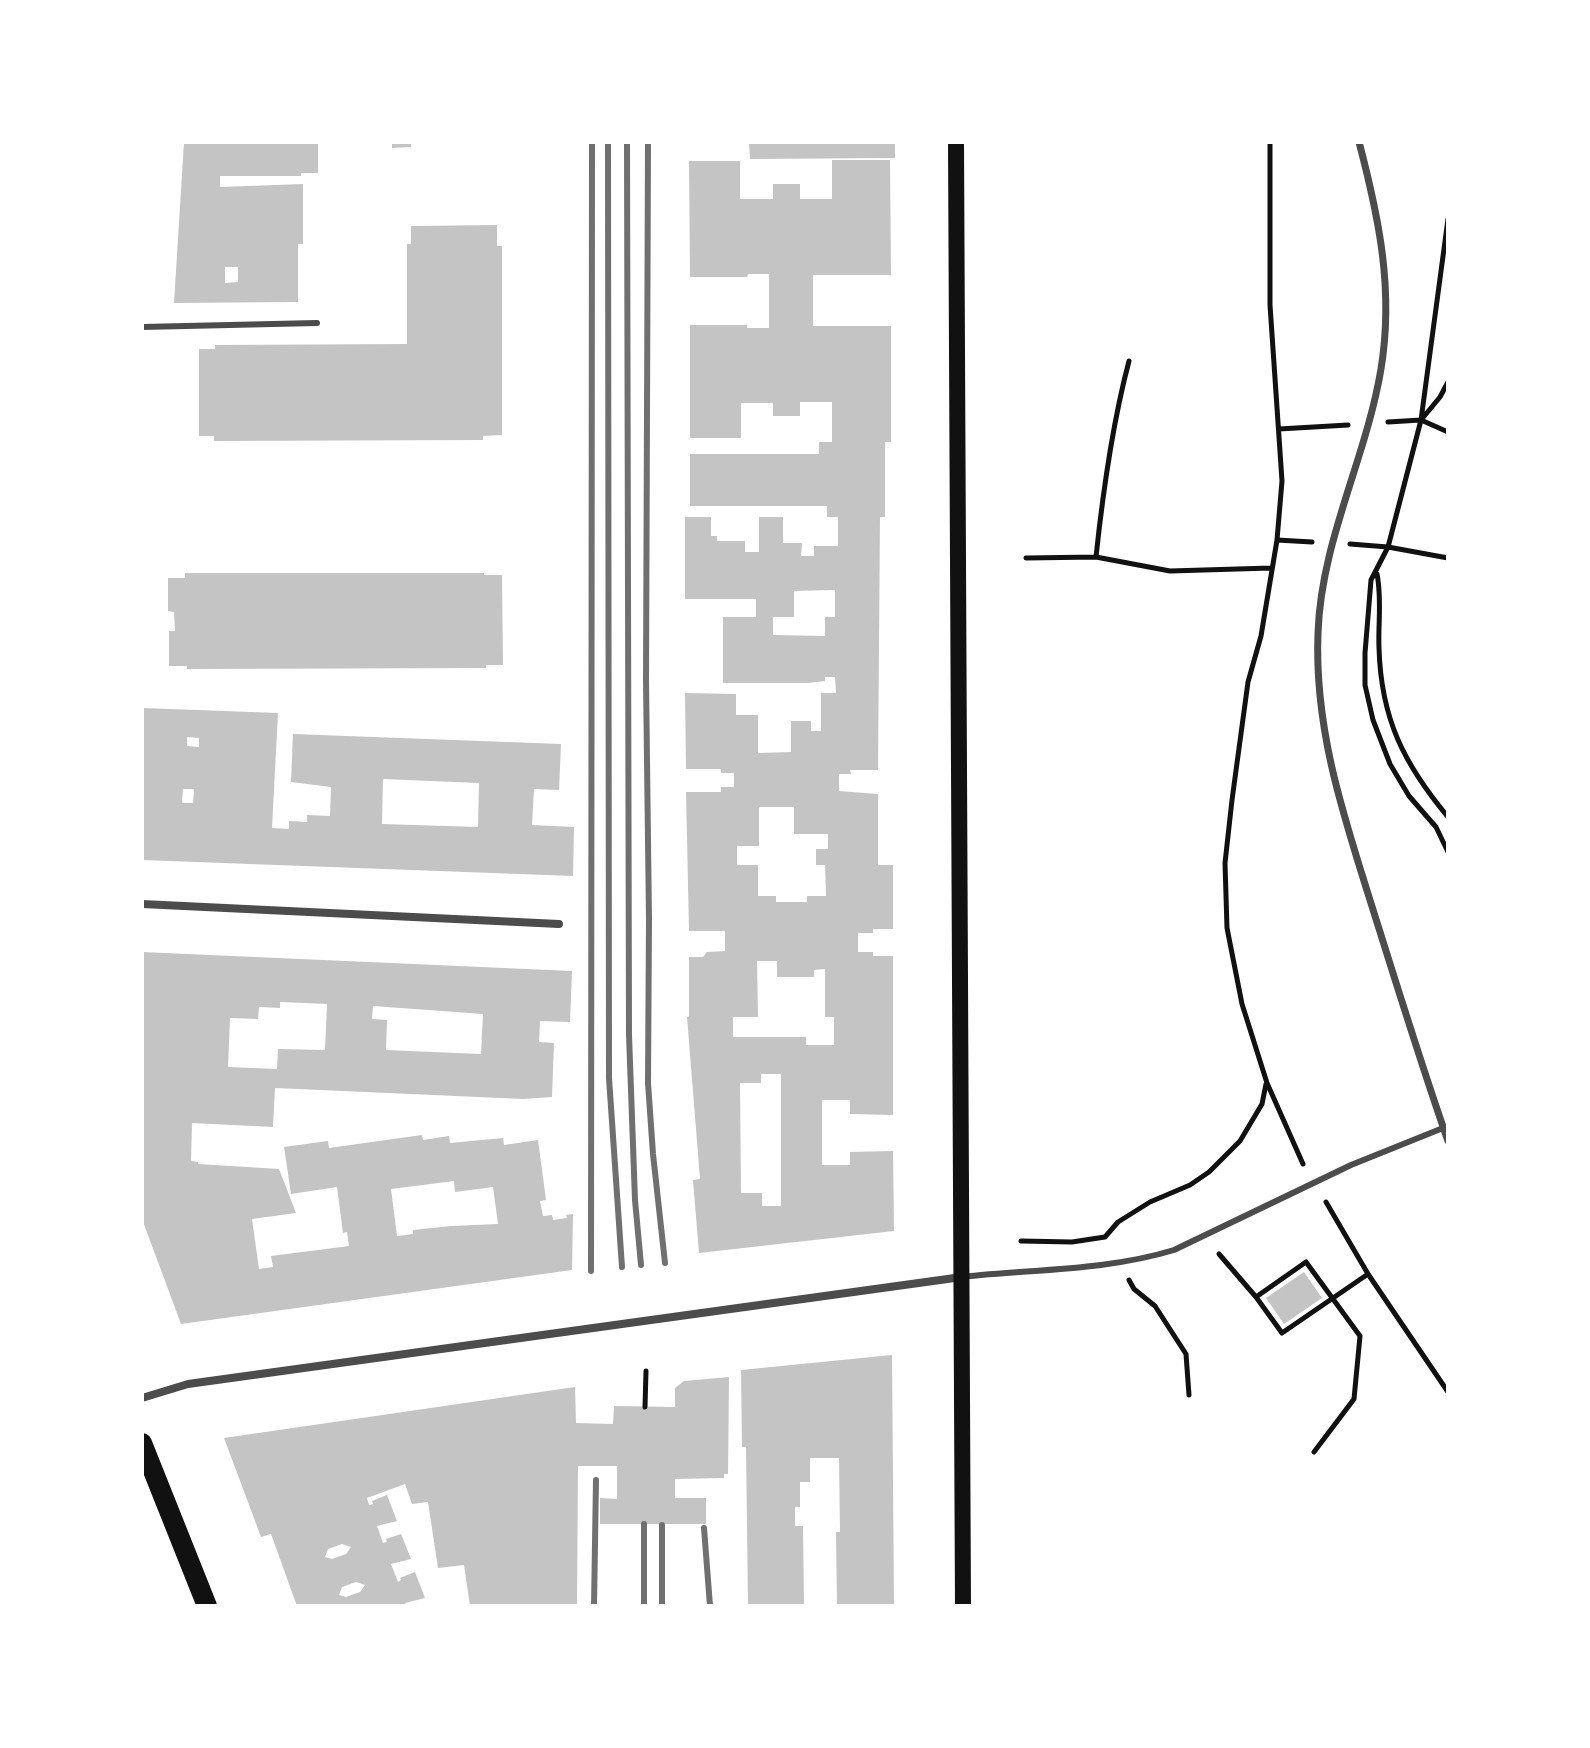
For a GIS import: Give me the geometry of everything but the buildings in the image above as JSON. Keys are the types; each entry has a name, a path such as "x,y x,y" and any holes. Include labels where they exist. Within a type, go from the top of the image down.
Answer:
{"main road":[{"path":"956,142 963,1606"},
{"path":"142,1443 207,1606"}],"street":[{"path":"1359,142 1384,257 1388,299 1386,332 1376,394 1331,544 1323,586 1318,630 1320,685 1340,807 1446,1126 1448,1141"},
{"path":"142,904 559,924"},
{"path":"142,1398 188,1384 962,1277"}],"lane":[{"path":"142,327 317,323"},
{"path":"962,1277 1120,1263 1174,1250 1351,1165 1446,1126"}],"path":[{"path":"1270,142 1270,305 1282,481 1277,540 1261,636 1248,682 1225,863 1227,928 1239,988 1267,1083 1303,1164"},
{"path":"1448,219 1421,420 1388,547 1371,580 1365,653 1365,685 1373,720 1390,764 1409,796 1436,827 1448,852"},
{"path":"1096,557 1106,469 1129,361"},
{"path":"1421,420 1448,382"},
{"path":"1384,423 1421,420 1448,432"},
{"path":"1279,429 1353,424"},
{"path":"1277,540 1317,542"},
{"path":"1345,544 1388,547 1448,558"},
{"path":"1026,558 1096,557 1170,571 1271,568"},
{"path":"1377,573 1381,594 1379,647 1385,708 1408,764 1448,817"},
{"path":"1021,1241 1072,1242 1105,1237 1118,1222 1150,1202 1190,1185 1226,1157 1253,1124 1267,1083"},
{"path":"1326,1202 1368,1274 1448,1392"},
{"path":"1105,1237 1134,1289 1155,1306 1186,1354 1189,1395"},
{"path":"1219,1254 1282,1333 1368,1274"},
{"path":"1256,1297 1306,1262 1360,1336 1354,1399 1314,1452"},
{"path":"645,1407 646,1371"}],"railway":[{"path":"591,1271 592,142"},
{"path":"608,142 609,1078 622,1267"},
{"path":"627,142 629,1035 635,1200 641,1265"},
{"path":"648,142 648,1083 665,1263"},
{"path":"594,1606 596,1480"},
{"path":"644,1524 644,1606"},
{"path":"662,1525 662,1606"},
{"path":"704,1528 710,1606"}]}
